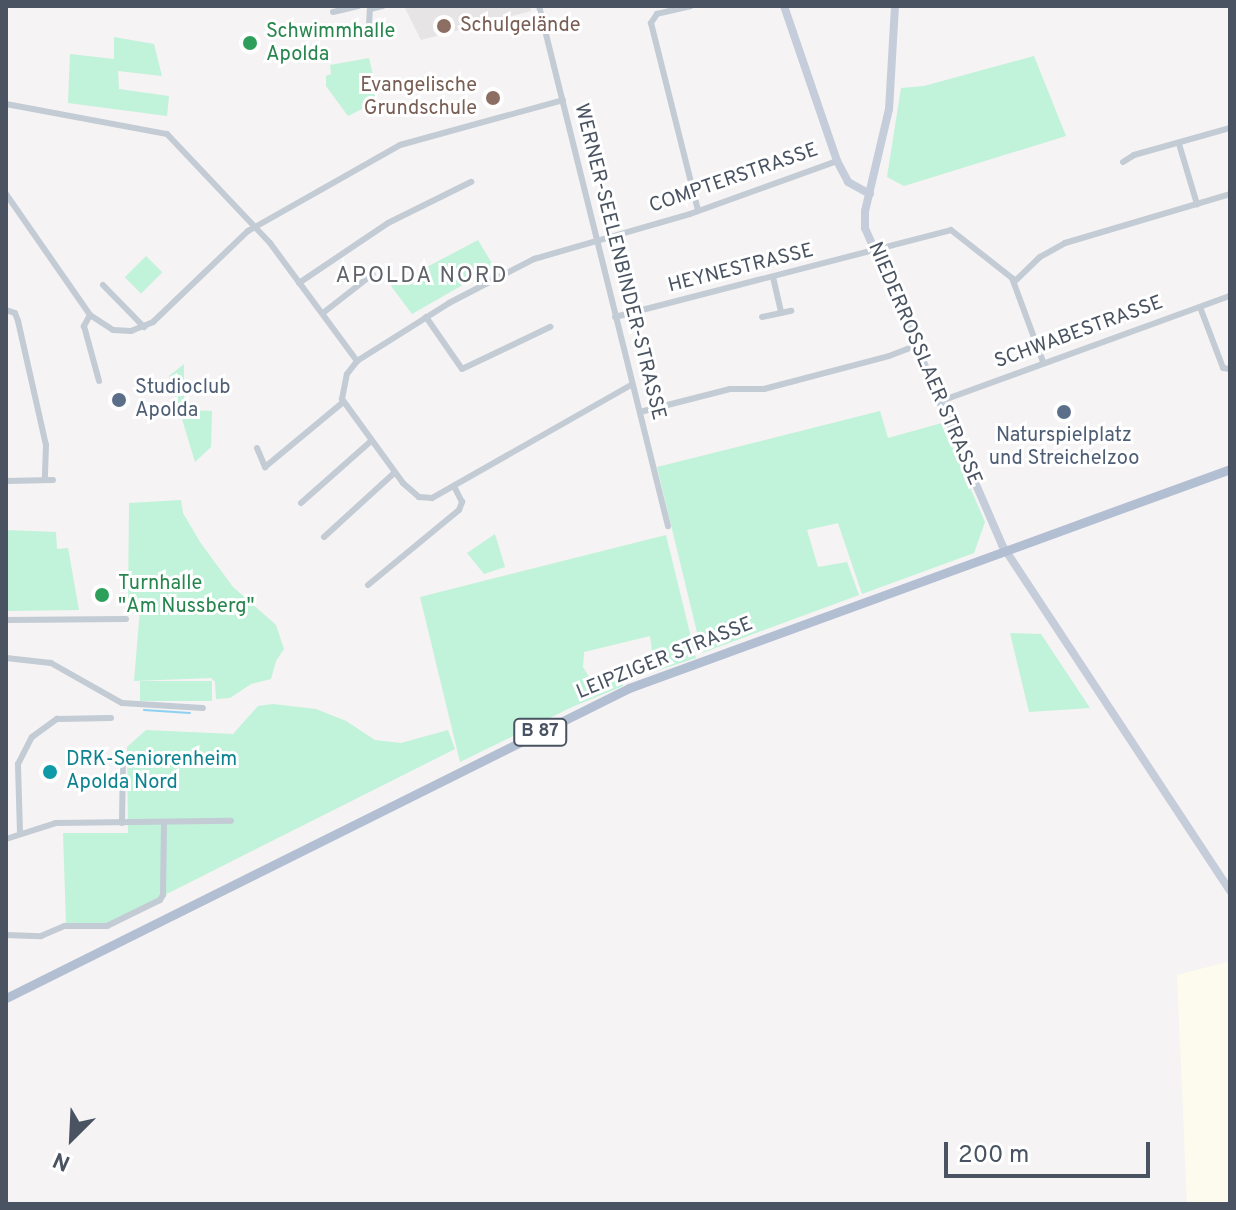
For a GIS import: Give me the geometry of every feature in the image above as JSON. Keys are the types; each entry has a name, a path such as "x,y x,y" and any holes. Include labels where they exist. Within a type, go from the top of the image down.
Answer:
{"main road":[{"path":"784,6 837,161 848,182 870,194"},
{"name":"NIEDERROSSLAER STRASSE","path":"895,6 889,109 864,222 1006,551 1230,891"},
{"name":"LEIPZIGER STRASSE","path":"6,998 629,688 1230,469"}],"street":[{"path":"333,12 358,6"},
{"path":"369,26 370,8 383,6"},
{"name":"WERNER-SEELENBINDER-STRASSE","path":"539,6 668,526"},
{"path":"691,6 652,18 654,41 698,210"},
{"path":"6,194 90,315 113,330 144,327 240,237 400,145 563,100"},
{"path":"6,104 143,126 167,134 256,227 323,313 357,361 347,374 342,403 265,467 257,448"},
{"path":"1123,162 1134,155 1230,128"},
{"path":"1179,144 1197,204"},
{"name":"COMPTERSTRASSE","path":"357,361 426,317 534,259 698,210 837,161"},
{"path":"299,283 388,223 471,182"},
{"path":"1043,362 1014,282 1040,257 1065,243 1230,194"},
{"name":"HEYNESTRASSE","path":"615,317 951,230 1014,282"},
{"path":"323,313 373,274"},
{"path":"773,277 781,313"},
{"path":"103,285 144,327"},
{"name":"SCHWABESTRASSE","path":"941,401 1230,296"},
{"path":"1200,307 1223,368 1230,369"},
{"path":"6,310 15,313 18,321 46,445 49,480 6,481"},
{"path":"762,317 791,311"},
{"path":"90,315 84,326 99,381"},
{"path":"426,317 462,369 550,327"},
{"path":"640,412 730,389 764,389 881,358 917,345"},
{"path":"342,403 394,473 419,497 432,498 560,422 631,385"},
{"path":"301,503 371,441"},
{"path":"324,537 394,473"},
{"path":"368,585 459,510 462,502 454,486"},
{"path":"6,620 126,619"},
{"path":"6,658 51,663 122,703 203,708"},
{"path":"20,833 17,816 18,764 32,737 57,719 111,718"},
{"path":"122,823 123,757"},
{"path":"6,839 56,823 231,821"},
{"path":"6,935 41,936 65,926 107,926 160,900 164,823"}],"shaded area":[{"name":"Schulgelände","path":"404,6 530,6 531,11 421,40"},
{"path":"1230,961 1230,1204 1187,1204 1177,975"}],"green space":[{"path":"114,37 154,44 162,76 118,71 119,89 169,96 167,116 68,103 70,54 114,59"},
{"path":"1034,56 1066,136 904,186 887,177 901,88 924,86"},
{"path":"369,58 377,92 372,104 348,116 326,86 326,76 331,74 330,65"},
{"path":"478,240 494,267 412,314 391,286"},
{"path":"146,256 162,272 141,293 125,277"},
{"path":"184,364 184,410 212,411 211,447 195,462 169,376"},
{"path":"880,411 888,438 942,423 985,522 974,553 862,594 838,523 807,530 818,567 847,562 859,595 702,653 657,467"},
{"path":"181,500 183,513 200,542 233,587 276,625 284,649 276,661 271,679 251,684 230,698 216,699 215,682 211,678 134,681 140,609 128,608 129,503"},
{"path":"6,530 56,532 57,549 68,548 79,610 6,611"},
{"path":"495,534 505,567 484,574 467,553"},
{"path":"666,535 696,658 650,673 646,668 652,651 650,636 584,652 583,667 591,680 600,681 607,672 616,673 621,675 623,686 572,707 460,762 420,597"},
{"path":"1010,633 1041,634 1090,708 1029,712"},
{"path":"140,681 212,681 212,701 140,701"},
{"path":"273,704 316,709 346,721 375,740 401,743 448,730 455,749 109,923 66,924 63,833 128,833 127,747 146,730 233,734 258,706"}],"waterway":[{"path":"144,710 190,713"}],"place":[{"name":"Schulgelände","path":"444,26"},
{"name":"Schwimmhalle Apolda","path":"250,43"},
{"name":"Evangelische Grundschule","path":"493,98"},
{"name":"Studioclub Apolda","path":"119,400"},
{"name":"Naturspielplatz und Streichelzoo","path":"1064,412"},
{"name":"Turnhalle \"Am Nussberg\"","path":"102,595"},
{"name":"DRK-Seniorenheim Apolda Nord","path":"50,772"}],"district":[{"name":"APOLDA NORD","path":"422,277"}]}
